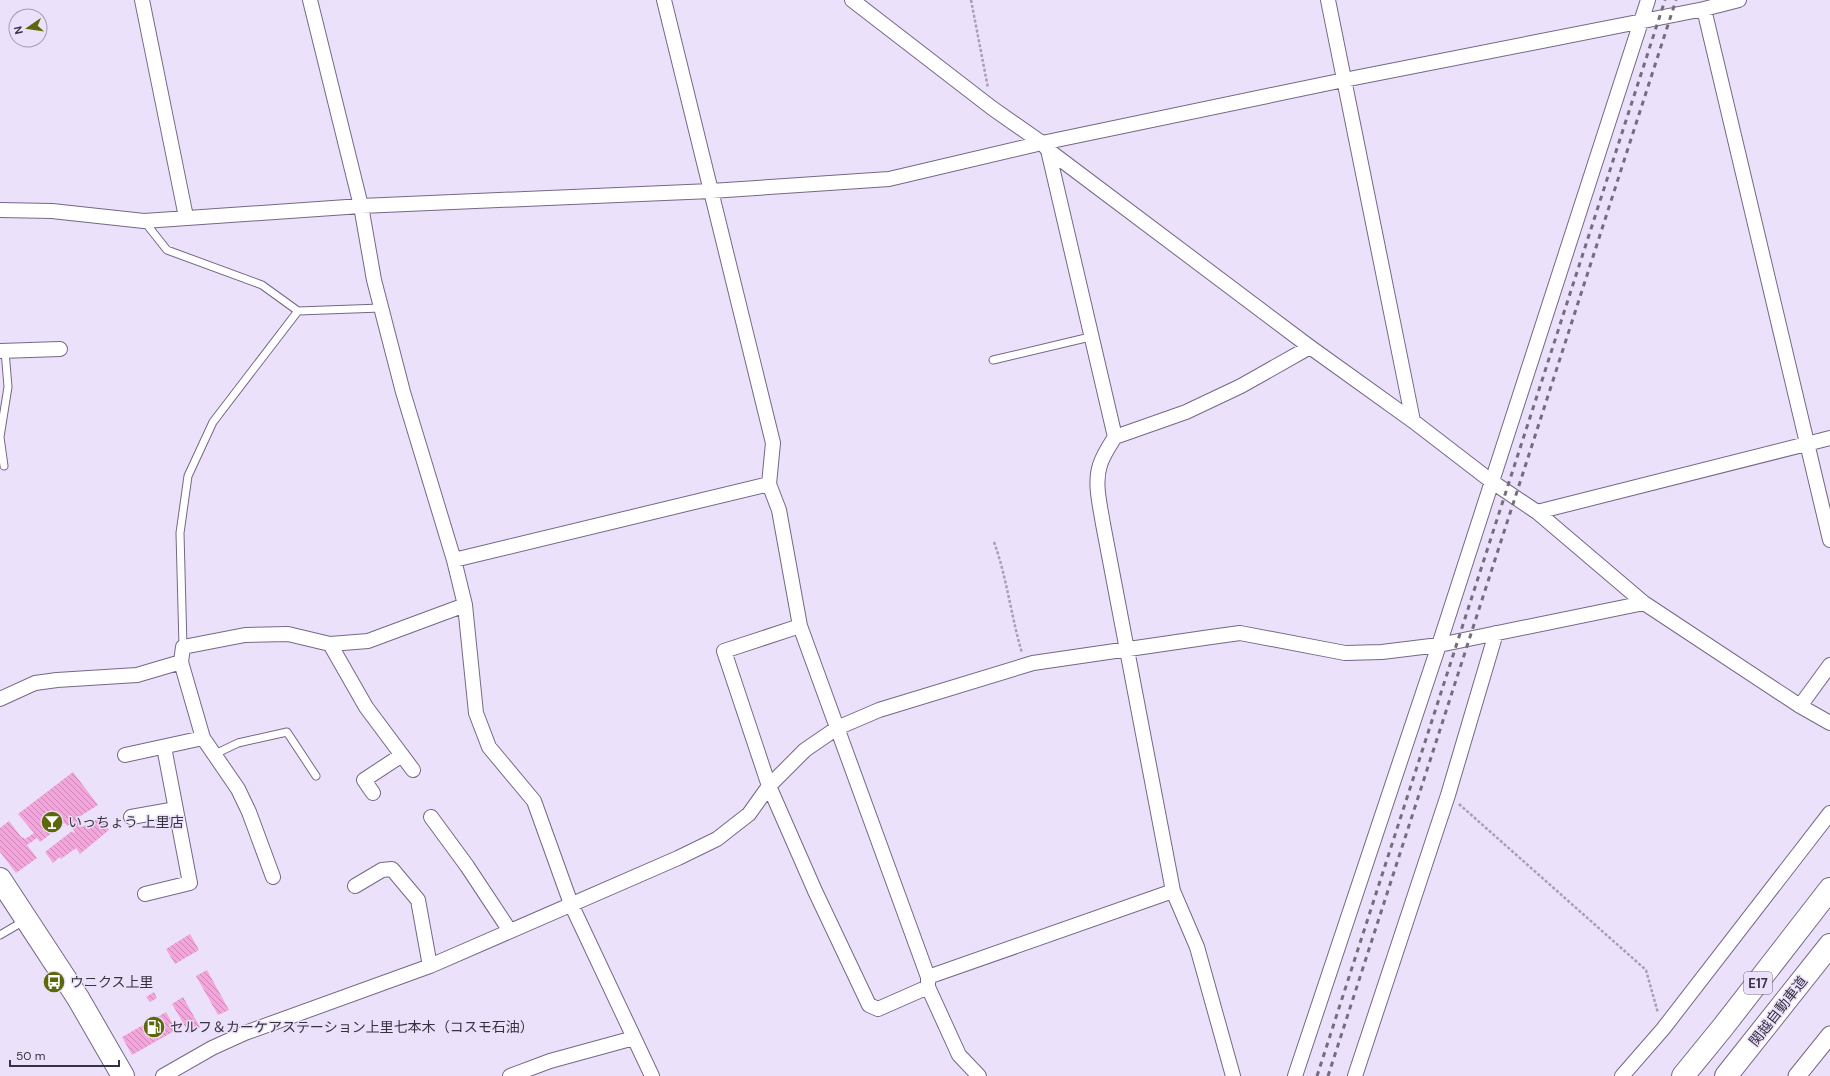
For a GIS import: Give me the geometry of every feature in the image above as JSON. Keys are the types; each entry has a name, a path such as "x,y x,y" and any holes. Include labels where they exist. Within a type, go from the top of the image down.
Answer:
{"main road":[{"path":"0,879 78,998 123,1076"},
{"name":"E17","path":"1683,1076 1830,889"},
{"name":"関越自動車道","path":"1726,1076 1830,944"}],"street":[{"path":"142,0 186,217"},
{"path":"310,0 361,206 374,280 381,308 403,392 454,560 465,605 476,713 490,747 534,801 571,904 652,1076"},
{"path":"664,0 773,443 769,484 779,510 800,626 928,982 959,1055 979,1076"},
{"path":"852,0 992,108 1310,347 1413,420 1491,481 1537,512 1644,603 1800,706 1830,723"},
{"path":"1328,0 1413,420"},
{"path":"1295,1076 1439,645 1648,0"},
{"path":"0,210 52,211 144,221 361,206 711,191 889,179 1045,147 1344,80 1739,0"},
{"path":"1704,8 1806,444 1830,540"},
{"path":"1045,147 1115,436"},
{"path":"1233,1076 1197,947 1173,891 1103,524 1098,484 1100,463 1115,436 1186,412 1241,386 1310,347"},
{"path":"3,351 60,349"},
{"path":"1537,512 1830,438"},
{"path":"454,560 769,484"},
{"path":"163,1076 212,1048 245,1033 430,966 717,839 749,814 769,786 805,750 837,728 879,710 1026,666 1126,649 1240,633 1345,653 1382,652 1439,645 1644,603"},
{"path":"273,877 249,812 238,789 203,738 181,662 184,647 245,635 288,634 330,644 368,641 465,605"},
{"path":"800,626 724,652 769,786 815,891 869,1005 878,1009 928,982 1173,891"},
{"path":"1355,1076 1448,795 1496,633"},
{"path":"330,644 366,707 413,770"},
{"path":"0,698 35,683 56,680 137,675 181,662"},
{"path":"1800,706 1830,665"},
{"path":"124,755 203,738"},
{"path":"145,894 190,883 164,747"},
{"path":"373,793 364,780 402,756"},
{"path":"131,817 176,809"},
{"path":"1622,1076 1663,1029 1830,814"},
{"path":"431,817 467,866 510,931"},
{"path":"355,886 382,870 392,869 418,900 430,966"},
{"path":"1797,1076 1830,1035"},
{"path":"510,1076 550,1062 634,1038"}],"lane":[{"path":"144,221 167,250 262,284 298,311 381,308"},
{"path":"184,647 180,533 188,476 213,422 298,311"},
{"path":"993,360 1090,337"},
{"path":"3,351 8,387 0,437 4,466"},
{"path":"215,754 238,743 287,732 316,776"},
{"path":"0,934 27,919"}],"path":[{"path":"970,0 992,108"},
{"path":"994,542 1001,563 1014,625 1026,666"},
{"path":"1448,795 1646,970 1663,1029"}],"building":[{"name":"いっちょう 上里店","path":"73,772 98,805 76,819 82,827 85,825 87,827 99,817 109,830 80,854 76,848 61,859 60,857 53,863 45,852 72,831 74,833 75,832 70,824 67,826 65,823 40,842 37,838 27,845 37,858 16,873 0,852 0,828 9,821 22,838 23,837 25,839 34,833 18,814"},
{"path":"190,934 199,950 175,964 166,949"},
{"path":"207,970 229,1010 218,1015 196,976"},
{"path":"154,992 157,998 150,1002 146,997"},
{"path":"183,997 200,1027 189,1033 172,1004"},
{"path":"166,1012 176,1030 132,1055 122,1037"}],"railway":[{"path":"1317,1076 1665,0"},
{"path":"1328,1076 1676,0"}],"place":[{"name":"いっちょう 上里店","path":"52,822"},
{"name":"ウニクス上里","path":"54,982"},
{"name":"セルフ＆カーケアステーション上里七本木（コスモ石油）","path":"154,1027"}]}
